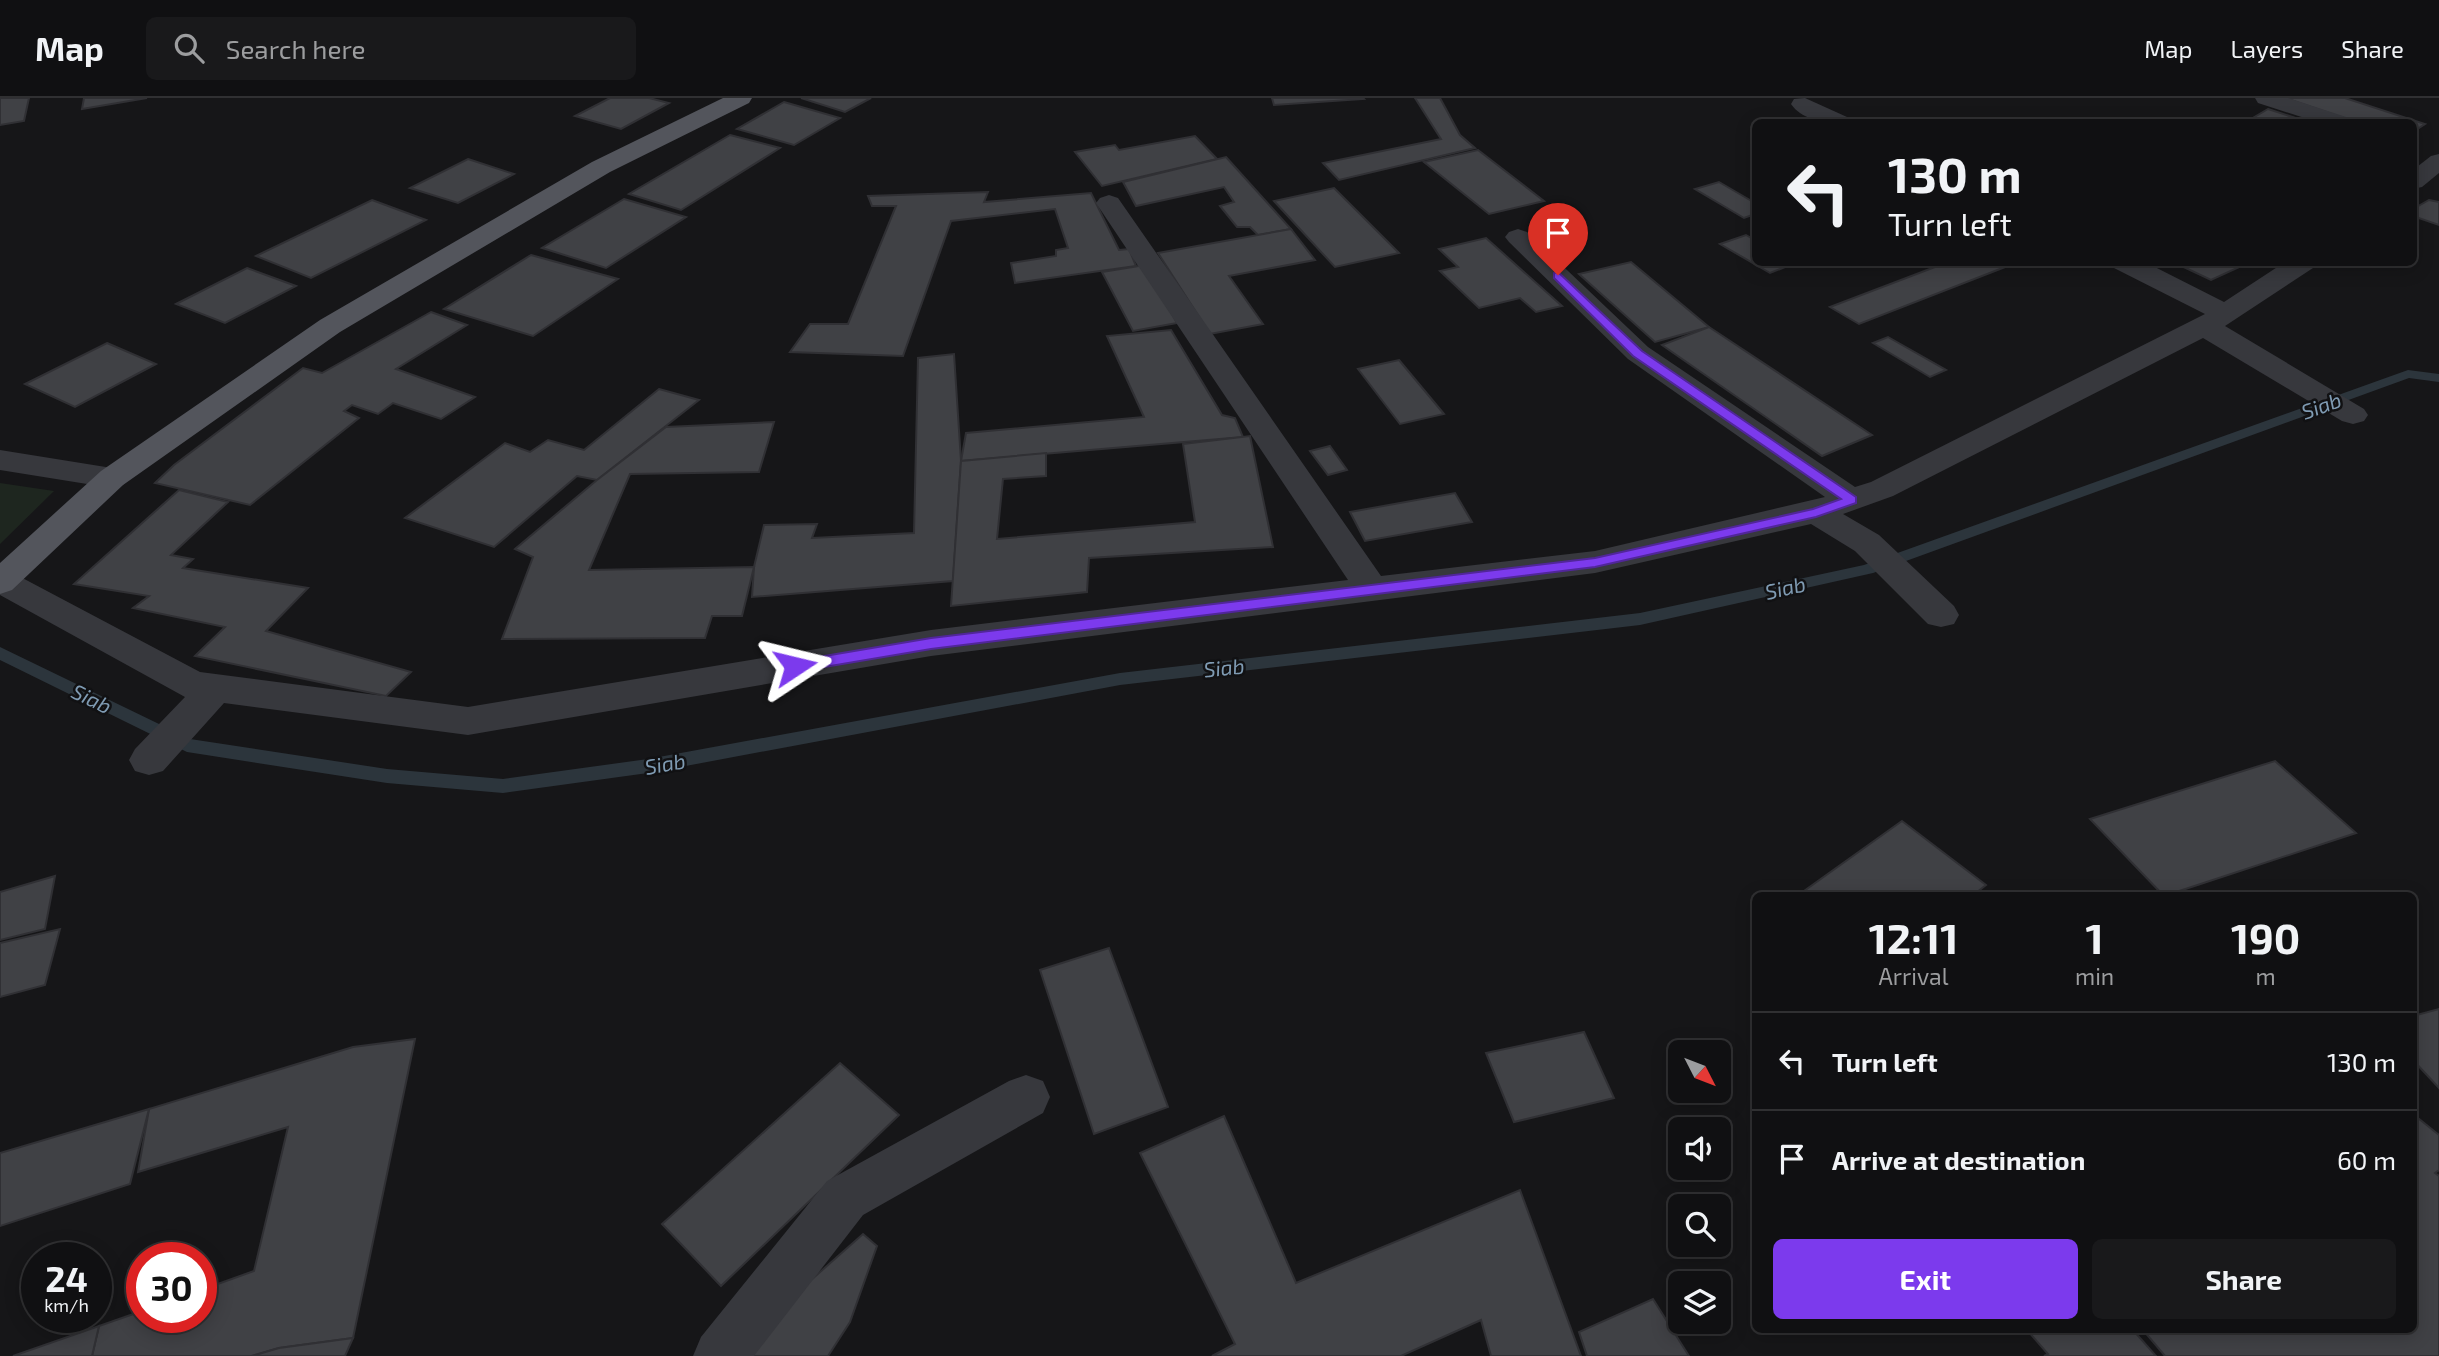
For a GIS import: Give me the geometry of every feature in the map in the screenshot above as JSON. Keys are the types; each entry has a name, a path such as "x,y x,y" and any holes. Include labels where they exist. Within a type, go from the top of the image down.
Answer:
{"main road":[{"path":"1,582 112,478 330,326 601,167 740,98"}],"street":[{"path":"2266,98 2329,119"},
{"path":"1802,104 1833,119"},
{"path":"2417,150 2439,159 2417,178"},
{"path":"1109,203 1373,591"},
{"path":"1518,237 1638,353 1851,500"},
{"path":"2129,266 2215,320 2282,373 2347,411"},
{"path":"1,582 208,696 468,721 931,643 1595,562 1816,512 1882,489 2215,320 2298,266"},
{"path":"0,460 112,478"},
{"path":"1816,512 1867,543 1941,615"},
{"path":"149,760 208,696"},
{"path":"720,1356 845,1198 1026,1097"}],"shaded area":[{"path":"0,483 54,491 0,544"}],"building":[{"path":"0,98 29,98 24,121 0,125"},
{"path":"84,98 147,98 82,109"},
{"path":"610,98 649,98 669,103 621,129 575,116"},
{"path":"801,98 871,98 845,112"},
{"path":"1272,98 1363,98 1364,99 1274,105"},
{"path":"1415,98 1440,98 1460,135 1475,148 1339,180 1323,163 1441,139"},
{"path":"2285,98 2345,98 2410,119 2347,119"},
{"path":"784,102 840,118 794,145 737,129"},
{"path":"2268,109 2299,119 2251,119"},
{"path":"2417,121 2425,124 2417,129"},
{"path":"730,135 780,148 681,210 629,194"},
{"path":"1195,136 1217,159 1102,186 1075,152 1115,145 1119,150"},
{"path":"1478,150 1544,201 1489,214 1424,162"},
{"path":"1226,157 1291,229 1258,235 1250,227 1237,227 1220,206 1234,202 1224,187 1136,206 1123,182"},
{"path":"468,159 514,174 458,203 410,188"},
{"path":"1719,182 1752,201 1752,215 1744,218 1695,189"},
{"path":"1334,188 1399,253 1335,267 1274,201"},
{"path":"988,192 984,202 1091,193 1119,250 1129,249 1136,266 1015,283 1011,263 1056,256 1056,250 1068,248 1055,209 951,221 903,356 790,352 810,324 848,324 896,206 872,206 868,196"},
{"path":"624,199 686,217 606,268 542,248"},
{"path":"372,200 426,220 311,278 256,256"},
{"path":"2429,200 2439,202 2439,225 2417,217 2417,207"},
{"path":"1291,229 1315,260 1229,276 1263,324 1210,334 1158,253"},
{"path":"1746,235 1752,238 1752,263 1720,244"},
{"path":"1486,238 1562,306 1536,312 1520,298 1479,308 1440,271 1458,267 1439,249"},
{"path":"531,255 618,279 533,336 444,309"},
{"path":"1631,262 1709,327 1655,342 1579,274"},
{"path":"1145,265 1177,323 1133,331 1102,272"},
{"path":"1758,266 1788,266 1770,273"},
{"path":"1938,266 2008,266 1859,324 1830,307"},
{"path":"2181,266 2242,266 2211,280"},
{"path":"247,268 296,286 225,323 176,304"},
{"path":"431,312 467,325 396,369 475,397 441,419 393,403 378,414 352,405 344,411 359,418 250,505 155,483 174,465 303,368 322,373"},
{"path":"1709,327 1872,435 1822,456 1662,345"},
{"path":"1171,330 1222,415 1235,418 1243,437 961,461 966,433 1144,417 1107,336"},
{"path":"1888,337 1946,370 1930,377 1873,343"},
{"path":"107,343 156,364 75,407 25,384"},
{"path":"954,354 961,461 953,581 752,597 754,567 764,525 817,524 812,538 914,533 918,358"},
{"path":"1399,360 1444,414 1400,424 1358,369"},
{"path":"659,389 699,400 597,480 577,476 494,547 405,518 505,443 530,452 548,440 584,450"},
{"path":"774,422 759,472 630,474 589,570 754,567 742,616 712,616 705,638 502,639 533,557 515,549 597,480 666,427"},
{"path":"1250,436 1273,547 1089,558 1087,592 951,606 961,461 1046,453 1046,476 1003,479 997,539 1195,522 1183,444"},
{"path":"1330,446 1347,470 1328,475 1310,451"},
{"path":"179,490 228,502 171,555 193,559 183,568 308,588 266,631 411,672 386,696 195,656 225,627 133,608 149,596 74,584"},
{"path":"1455,493 1472,522 1365,541 1350,512"},
{"path":"2275,761 2356,833 2176,892 2160,892 2090,819"},
{"path":"1902,821 1986,885 1977,892 1803,892"},
{"path":"55,876 45,929 0,940 0,892"},
{"path":"60,929 45,985 0,997 0,943"},
{"path":"1109,948 1168,1107 1094,1134 1040,970"},
{"path":"2439,1009 2439,1088 2417,1064 2417,1015"},
{"path":"1584,1032 1614,1098 1514,1122 1486,1053"},
{"path":"415,1039 353,1338 279,1348 252,1356 92,1356 97,1333 112,1333 112,1321 126,1317 126,1333 217,1333 217,1284 254,1271 288,1127 138,1172 149,1109 353,1047"},
{"path":"840,1063 899,1115 721,1286 662,1224"},
{"path":"149,1109 130,1184 0,1226 0,1153"},
{"path":"1224,1116 1296,1283 1520,1190 1581,1356 1491,1356 1481,1320 1401,1356 1212,1356 1235,1344 1140,1153"},
{"path":"2417,1117 2439,1135 2439,1170 2435,1173 2439,1176 2439,1356 2165,1356 2146,1333 2417,1333"},
{"path":"863,1234 877,1246 850,1322 828,1356 734,1356 758,1327"},
{"path":"1653,1299 1668,1323 1668,1334 1675,1334 1689,1356 1587,1356 1579,1332"},
{"path":"79,1333 97,1333 92,1356 13,1356"},
{"path":"2030,1333 2136,1333 2156,1356 2044,1356 2048,1354"},
{"path":"353,1338 345,1356 252,1356 279,1348"}],"waterway":[{"name":"Siab","path":"0,653 187,745 387,776 503,786 648,766 1120,679 1640,619 1867,569 2408,374 2439,378"}],"route":[{"path":"795,666 931,643 1595,562 1816,512 1851,500 1638,353 1558,275"}]}
